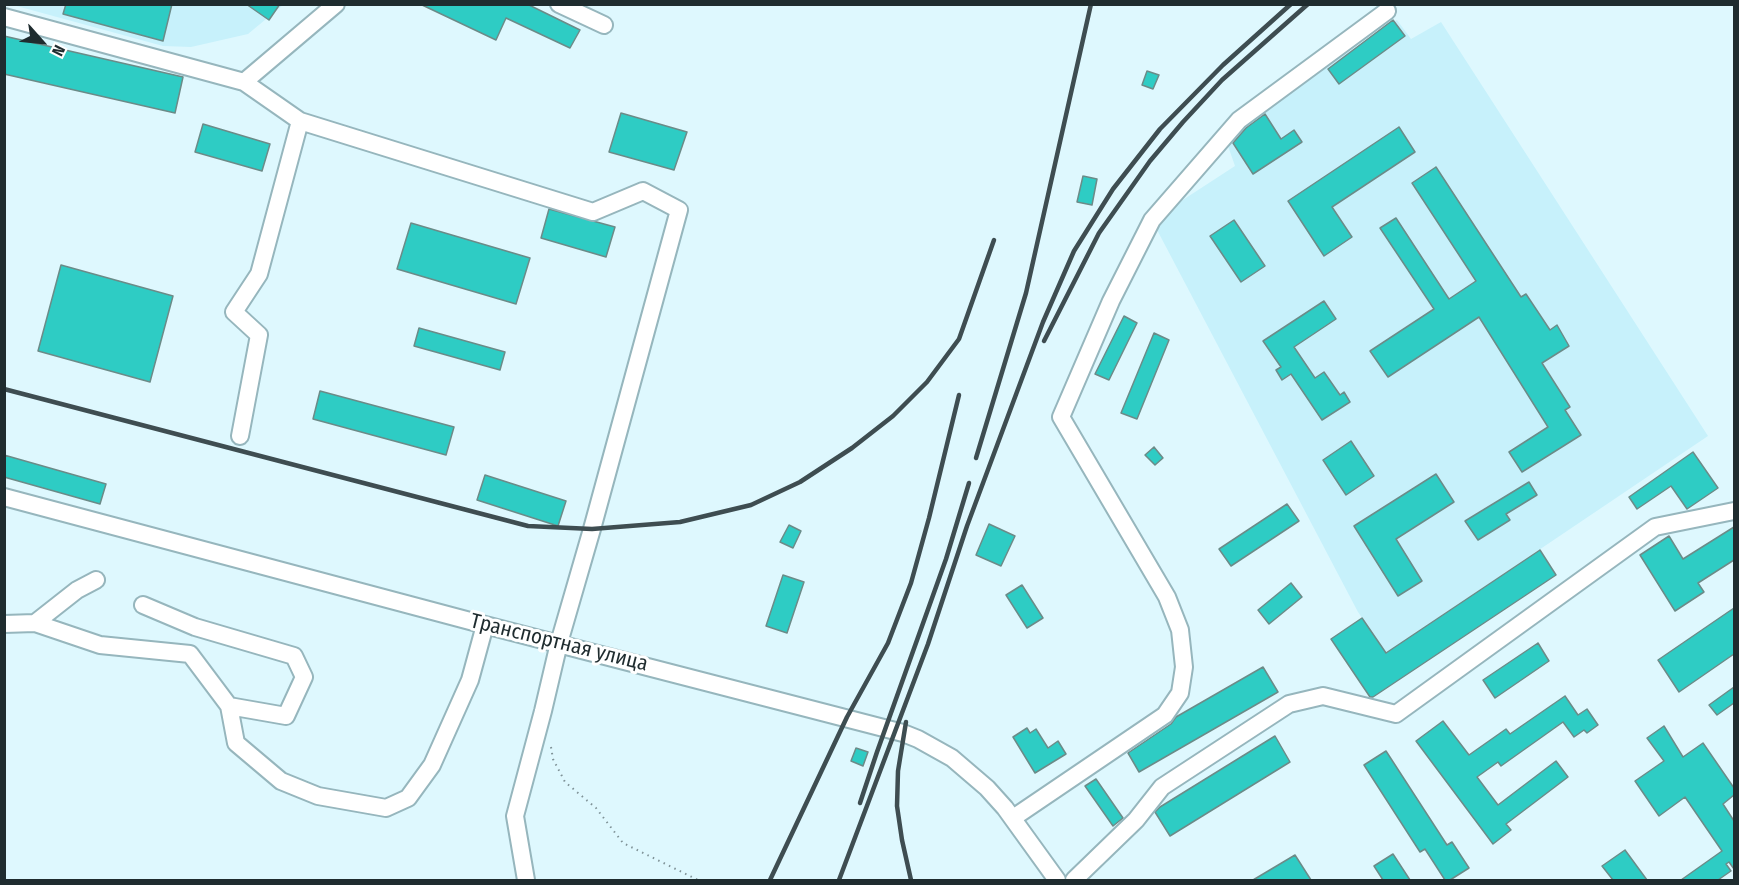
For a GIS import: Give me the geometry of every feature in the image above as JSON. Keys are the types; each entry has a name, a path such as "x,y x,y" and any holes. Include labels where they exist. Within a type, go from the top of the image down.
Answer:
{"street":[{"path":"244,82 336,4"},
{"path":"559,4 604,25"},
{"path":"1013,818 1165,715 1180,693 1184,667 1180,630 1167,597 1061,417 1111,301 1152,220 1239,120 1387,11"},
{"path":"4,17 244,82 300,121 593,212 643,190 679,210 559,643 515,816 526,880"},
{"path":"240,436 259,335 234,312 259,274 300,121"},
{"name":"Транспортная улица","path":"4,497 485,625 847,717 918,739 952,758 996,797 1057,880"},
{"path":"1074,880 1136,820 1162,788 1289,704 1323,696 1396,714 1655,527 1734,511"},
{"path":"34,623 77,590 96,580"},
{"path":"143,605 195,627 294,656 304,677 286,716 229,706"},
{"path":"4,624 34,623 100,645 190,654"},
{"path":"195,627 190,654 229,706 236,743 281,781 318,796 386,807 408,798 432,765 470,680 485,625"}],"path":[{"path":"549,740 553,759 565,782 596,808 623,843 698,880"}],"shaded area":[{"path":"13,5 283,5 248,34 191,47 163,46"},
{"path":"1397,20 1411,39 1441,22 1708,436 1386,653 1358,612 1155,226 1172,207 1235,166 1228,146 1237,129 1316,73"}],"building":[{"path":"66,4 172,4 163,41 63,14"},
{"path":"246,4 280,4 269,20"},
{"path":"420,4 527,4 580,30 570,48 506,18 496,40"},
{"path":"1393,20 1405,36 1339,84 1328,69"},
{"path":"4,36 183,77 175,113 4,74"},
{"path":"1147,71 1159,75 1153,89 1142,85"},
{"path":"621,113 687,132 674,170 609,152"},
{"path":"1265,114 1281,139 1294,130 1302,142 1253,174 1233,143 1246,128"},
{"path":"203,124 270,144 262,171 195,152"},
{"path":"1399,127 1415,152 1332,207 1352,237 1324,256 1288,201"},
{"path":"1436,167 1521,297 1526,294 1550,330 1557,325 1569,346 1542,363 1570,407 1565,410 1581,435 1522,472 1509,452 1548,427 1479,317 1388,377 1370,351 1434,309 1380,228 1396,218 1449,299 1476,281 1412,183"},
{"path":"1083,176 1097,179 1092,205 1077,202"},
{"path":"549,209 615,227 606,257 541,238"},
{"path":"1234,220 1265,266 1241,282 1210,236"},
{"path":"411,223 530,258 516,304 397,269"},
{"path":"61,265 173,296 150,382 38,351"},
{"path":"1324,301 1336,319 1294,347 1315,378 1324,372 1340,395 1344,392 1350,402 1322,420 1291,374 1282,380 1276,370 1281,367 1263,341"},
{"path":"1124,316 1137,323 1109,380 1095,374"},
{"path":"419,328 505,352 500,370 414,346"},
{"path":"1154,333 1169,340 1137,419 1121,413"},
{"path":"320,391 454,427 446,455 313,419"},
{"path":"1351,441 1374,476 1346,495 1323,460"},
{"path":"1154,447 1163,458 1155,465 1145,455"},
{"path":"1693,452 1718,488 1687,509 1671,486 1637,509 1629,497"},
{"path":"4,455 106,484 100,504 4,477"},
{"path":"1436,474 1454,502 1396,539 1422,581 1398,596 1354,526"},
{"path":"485,475 566,501 558,526 477,500"},
{"path":"1529,482 1537,495 1506,514 1510,520 1478,540 1465,521"},
{"path":"1287,504 1299,521 1231,566 1219,549"},
{"path":"989,524 1015,536 1001,566 976,555"},
{"path":"789,525 801,531 793,548 780,542"},
{"path":"1734,527 1734,560 1698,583 1704,592 1675,611 1640,555 1669,536 1683,559"},
{"path":"1540,550 1556,575 1373,697 1370,697 1331,639 1362,618 1386,653"},
{"path":"783,575 804,582 787,633 766,626"},
{"path":"1291,583 1302,597 1269,624 1258,610"},
{"path":"1022,585 1043,618 1027,628 1006,595"},
{"path":"1734,608 1734,654 1679,692 1658,660"},
{"path":"1538,643 1549,661 1495,698 1483,680"},
{"path":"1263,667 1278,692 1139,772 1128,753 1171,724 1176,717"},
{"path":"1734,687 1734,703 1717,715 1709,705"},
{"path":"1565,696 1578,715 1587,709 1598,725 1587,733 1584,730 1574,737 1563,722 1501,766 1498,762 1477,777 1498,805 1556,761 1568,777 1506,824 1511,830 1493,844 1416,741 1443,721 1469,755 1506,729 1510,734"},
{"path":"1664,726 1683,757 1703,743 1734,788 1734,795 1723,804 1734,821 1734,869 1729,862 1726,864 1731,871 1718,880 1681,880 1722,851 1685,797 1659,816 1635,781 1664,761 1647,738"},
{"path":"1027,728 1030,733 1036,729 1048,748 1058,741 1066,754 1035,773 1013,737"},
{"path":"1275,736 1290,762 1170,836 1155,812 1160,807"},
{"path":"856,748 868,752 863,766 851,761"},
{"path":"1386,751 1447,845 1452,842 1469,868 1450,880 1445,880 1425,849 1420,852 1364,765"},
{"path":"1096,779 1123,818 1113,826 1085,786"},
{"path":"1625,850 1647,880 1613,880 1602,866"},
{"path":"1393,854 1410,880 1383,880 1374,866"},
{"path":"1295,855 1311,880 1253,880"}],"railway":[{"path":"976,458 1026,293 1091,4"},
{"path":"839,880 928,644 967,526 1043,322 1074,251 1113,189 1160,129 1223,65 1291,4"},
{"path":"1044,341 1099,233 1150,161 1222,80 1308,4"},
{"path":"4,389 528,526 592,529 680,522 751,505 800,482 852,448 893,416 927,382 959,339 994,240"},
{"path":"770,880 847,717 888,643 911,583 959,395"},
{"path":"860,803 946,559 969,483"},
{"path":"906,722 898,771 897,806 911,880"}]}
